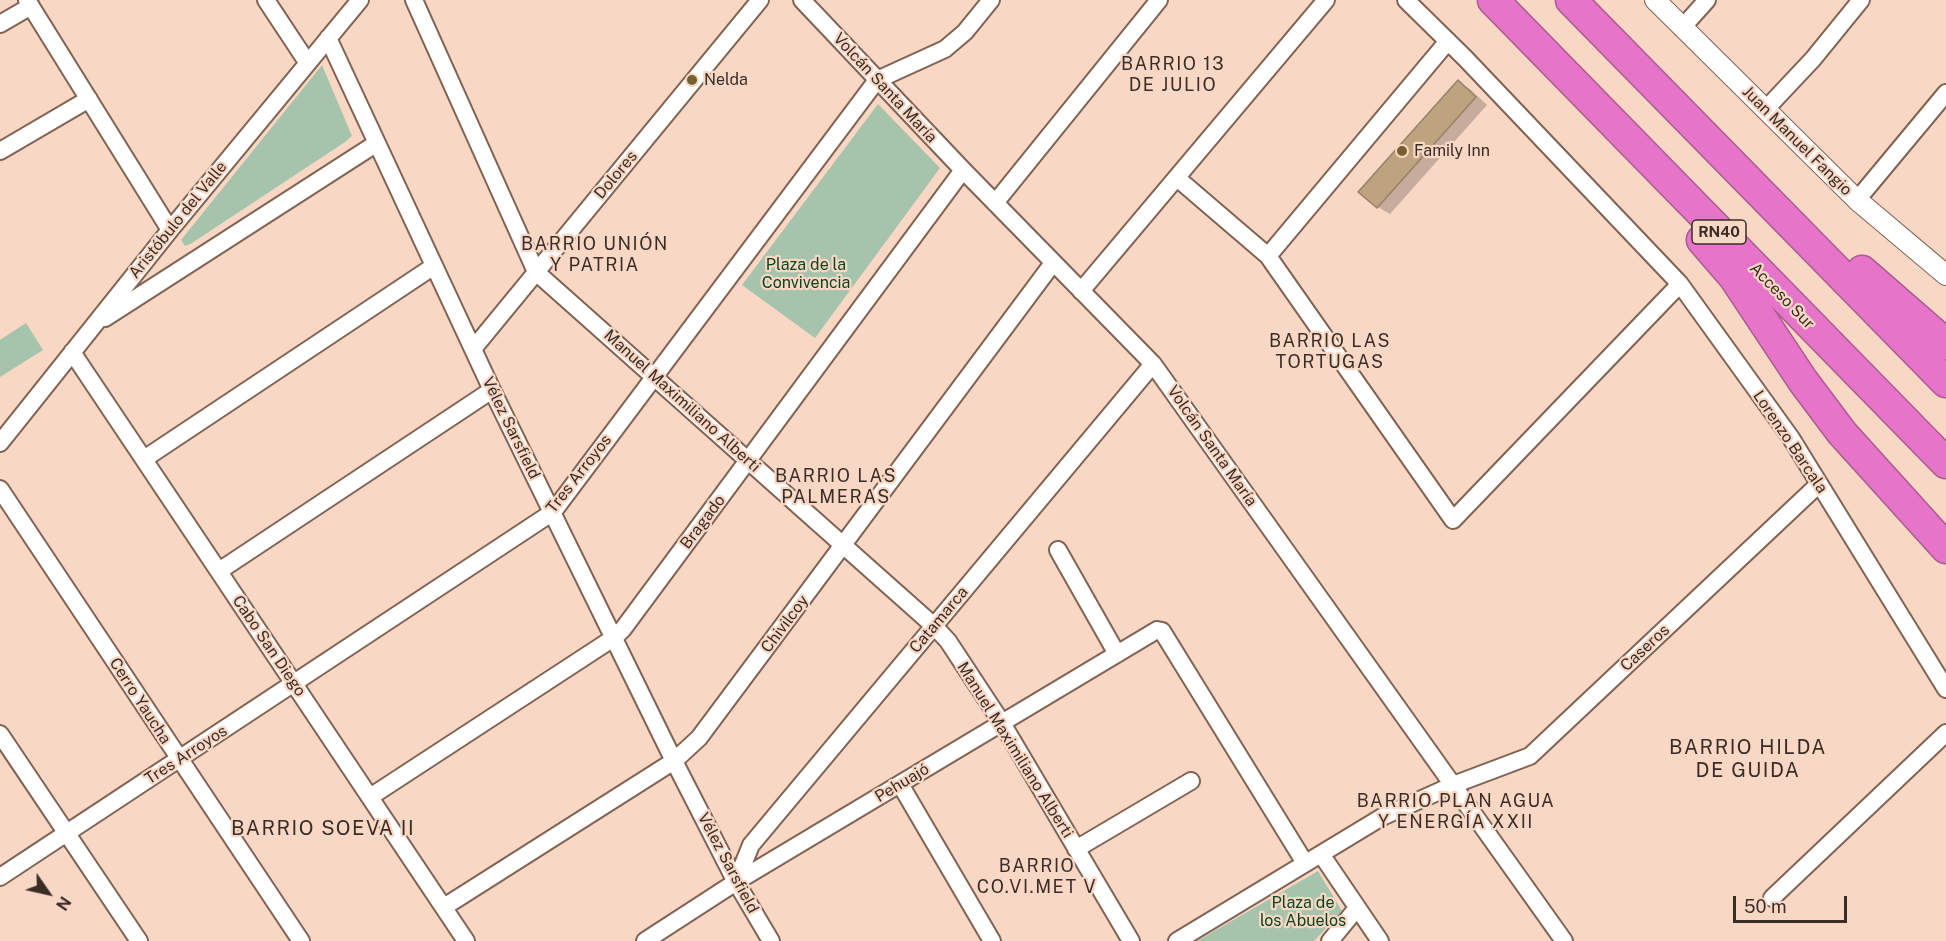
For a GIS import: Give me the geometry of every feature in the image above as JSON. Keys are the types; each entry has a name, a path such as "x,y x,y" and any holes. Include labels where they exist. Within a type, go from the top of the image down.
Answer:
{"highway":[{"name":"Acceso Sur","path":"1493,0 1946,463"},
{"path":"1571,0 1946,382"},
{"path":"1554,63 1734,277 1803,381 1842,433 1946,548"},
{"path":"1663,93 1831,245 1946,344"}],"street":[{"path":"266,0 306,62"},
{"name":"Aristóbulo del Valle","path":"1,437 306,62 360,0"},
{"name":"Manuel Maximiliano Alberti","path":"414,0 536,272 844,545 948,641 1002,723 1131,941"},
{"name":"Dolores","path":"473,350 760,0"},
{"name":"Tres Arroyos","path":"0,877 553,512 877,80 945,49 965,32 991,0"},
{"path":"995,203 1159,0"},
{"path":"1082,291 1326,0"},
{"name":"Lorenzo Barcala","path":"1406,0 1680,284 1791,438 1946,689"},
{"name":"Juan Manuel Fangio","path":"1655,0 1857,201 1946,275"},
{"path":"1682,28 1707,0"},
{"path":"1765,110 1813,59 1862,0"},
{"path":"0,24 29,3 170,230"},
{"name":"Volcán Santa María","path":"810,3 877,80 1153,364 1564,941"},
{"name":"Vélez Sarsfield","path":"328,38 492,390 674,761 736,882 771,941"},
{"path":"1268,256 1448,41"},
{"path":"1857,201 1946,93"},
{"path":"0,152 89,99"},
{"path":"91,327 377,143"},
{"name":"Bragado","path":"370,797 615,637 623,629 963,170"},
{"path":"1177,178 1268,256 1453,520 1680,284"},
{"name":"Chivilcoy","path":"444,907 674,761 699,738 1053,263"},
{"path":"144,459 434,266"},
{"name":"Cabo San Diego","path":"72,352 466,941"},
{"name":"Catamarca","path":"736,882 751,845 1153,364"},
{"path":"219,572 492,390"},
{"name":"Caseros","path":"1177,941 1382,817 1453,785 1530,756 1819,484"},
{"name":"Cerro Yaucha","path":"0,489 301,941"},
{"path":"1058,550 1117,654"},
{"name":"Pehuajó","path":"645,941 736,882 1157,630 1160,630 1305,863"},
{"path":"1772,898 1946,733"},
{"path":"0,734 139,941"},
{"path":"1076,849 1191,781"},
{"path":"900,784 992,941"},
{"path":"1321,854 1380,941"},
{"path":"1330,941 1357,909"}],"green space":[{"path":"322,65 352,136 185,246 181,240"},
{"name":"Plaza de la Convivencia","path":"878,104 940,168 815,338 742,285"},
{"path":"26,323 43,350 0,377 0,340"},
{"name":"Plaza de los Abuelos","path":"1318,871 1342,911 1314,941 1197,941"}],"building":[{"path":"1458,80 1476,97 1377,208 1358,192"}],"place":[{"name":"Nelda","path":"692,80"},
{"name":"Family Inn","path":"1402,151"}],"district":[{"name":"BARRIO 13 DE JULIO","path":"1173,74"},
{"name":"BARRIO UNIÓN Y PATRIA","path":"595,254"},
{"name":"BARRIO LAS TORTUGAS","path":"1330,351"},
{"name":"BARRIO LAS PALMERAS","path":"836,486"},
{"name":"BARRIO HILDA DE GUIDA","path":"1748,760"},
{"name":"BARRIO PLAN AGUA Y ENERGÍA XXII","path":"1456,811"},
{"name":"BARRIO SOEVA II","path":"323,829"},
{"name":"BARRIO CO.VI.MET V","path":"1037,876"}]}
